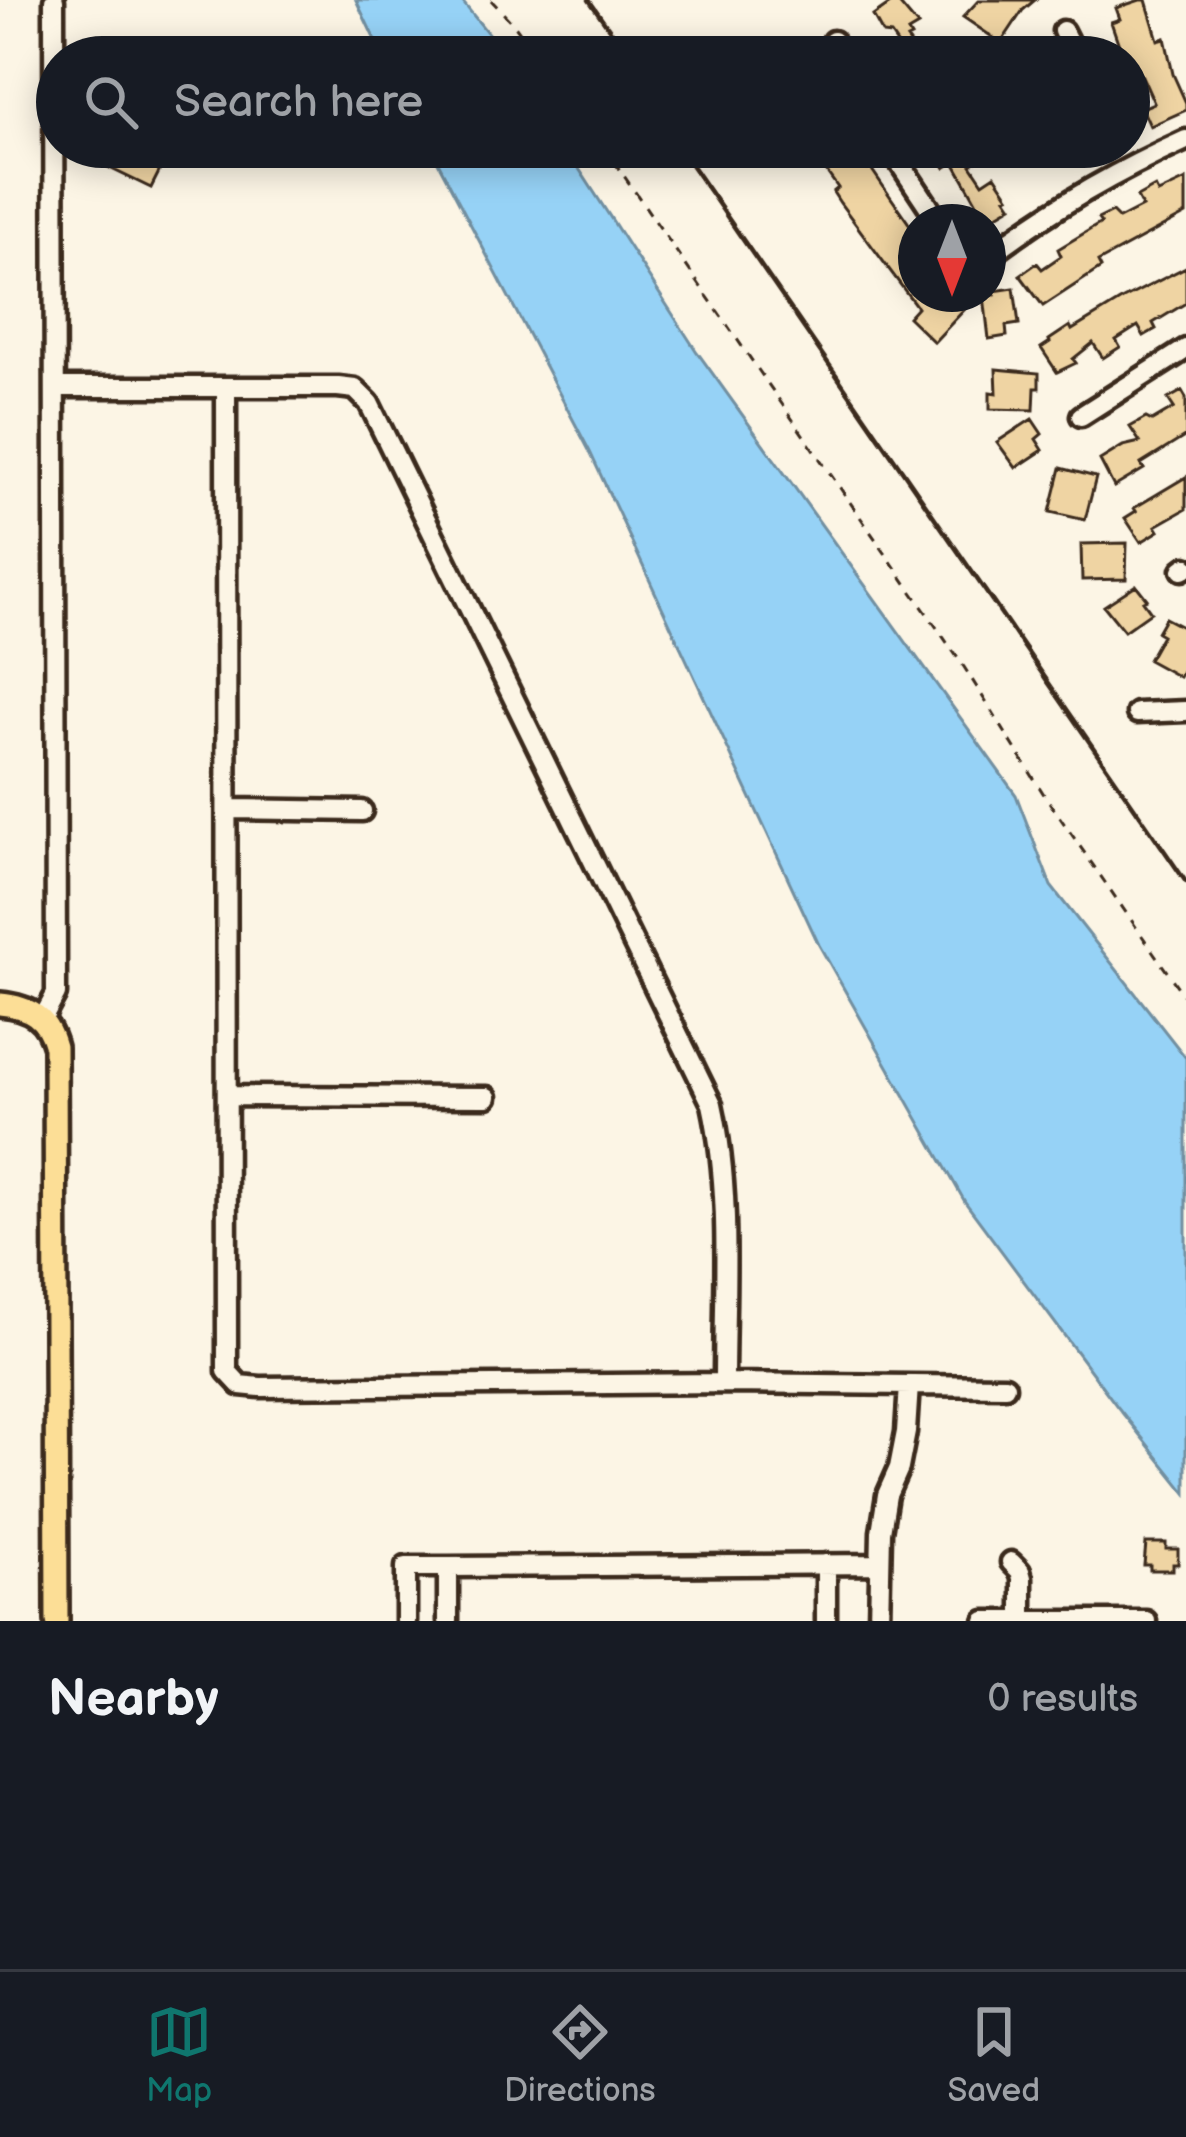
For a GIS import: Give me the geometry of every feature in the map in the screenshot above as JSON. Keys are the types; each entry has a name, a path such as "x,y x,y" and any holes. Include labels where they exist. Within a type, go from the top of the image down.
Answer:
{"main road":[{"path":"0,1004 23,1007 43,1018 55,1047 57,1621"}],"street":[{"path":"53,0 53,36"},
{"path":"1063,31 1066,36"},
{"path":"1150,150 1186,140"},
{"path":"43,1018 56,994 54,168"},
{"path":"903,168 927,204"},
{"path":"1006,243 1109,168"},
{"path":"1081,416 1186,349"},
{"path":"55,387 338,387 355,389 369,403 712,1104 723,1186 724,1383"},
{"path":"226,387 227,1371 240,1385 1005,1386"},
{"path":"1137,712 1186,711"},
{"path":"227,809 362,811"},
{"path":"228,1096 488,1097"},
{"path":"879,1621 879,1564 887,1496 899,1468 909,1385"},
{"path":"1011,1562 1022,1578 1022,1620"},
{"path":"826,1564 826,1621"},
{"path":"406,1621 406,1567 879,1564"},
{"path":"448,1567 448,1621"},
{"path":"985,1621 1147,1621"}],"path":[{"path":"491,0 523,36"},
{"path":"619,168 964,667 1045,796 1186,999"}],"water":[{"path":"356,0 461,0 490,36 373,36"},
{"path":"441,168 579,168 697,352 1016,795 1051,886 1186,1058 1186,1493 965,1202 819,945 590,452"}],"building":[{"path":"896,0 918,26 908,32 910,36 892,36 883,34 873,16"},
{"path":"979,0 1035,0 1006,36 991,36 963,17"},
{"path":"1146,0 1158,40 1165,38 1186,110 1150,126 1150,105 1154,103 1150,36 1116,36 1111,22 1120,19 1116,8"},
{"path":"110,168 161,168 151,188"},
{"path":"824,168 871,168 898,208 898,281 840,203 833,192 838,188"},
{"path":"957,168 973,168 983,183 995,175 1012,206 1006,210 1006,204 977,204"},
{"path":"1186,180 1186,214 1098,262 1101,268 1043,306 1020,275 1037,263 1042,269 1061,256 1058,249 1101,223 1098,219 1112,212 1119,219 1142,207 1137,197"},
{"path":"1186,267 1186,303 1153,323 1156,329 1144,336 1138,326 1116,340 1120,347 1103,358 1093,343 1073,359 1076,363 1057,372 1041,348 1049,340"},
{"path":"1014,288 1019,324 1006,326 1007,336 989,339 986,312 1006,312 1006,289"},
{"path":"912,312 962,312 934,342 908,317"},
{"path":"996,369 1039,373 1034,410 990,409 990,392 997,393"},
{"path":"1182,391 1186,436 1114,487 1100,460 1140,442 1130,427 1174,408 1168,399"},
{"path":"1032,419 1042,434 1036,439 1043,450 1016,468 997,442"},
{"path":"1061,468 1096,477 1085,520 1050,512"},
{"path":"1186,477 1186,509 1156,526 1159,531 1141,542 1125,518"},
{"path":"1127,543 1126,579 1082,580 1081,544"},
{"path":"1136,585 1151,612 1124,631 1104,606"},
{"path":"1165,618 1186,629 1186,665 1179,677 1148,660"},
{"path":"1146,1543 1166,1543 1166,1549 1178,1549 1178,1564 1173,1564 1173,1570 1150,1570 1150,1565 1144,1565"}],"railway":[{"path":"589,0 614,36"},
{"path":"693,168 1186,882"}]}
